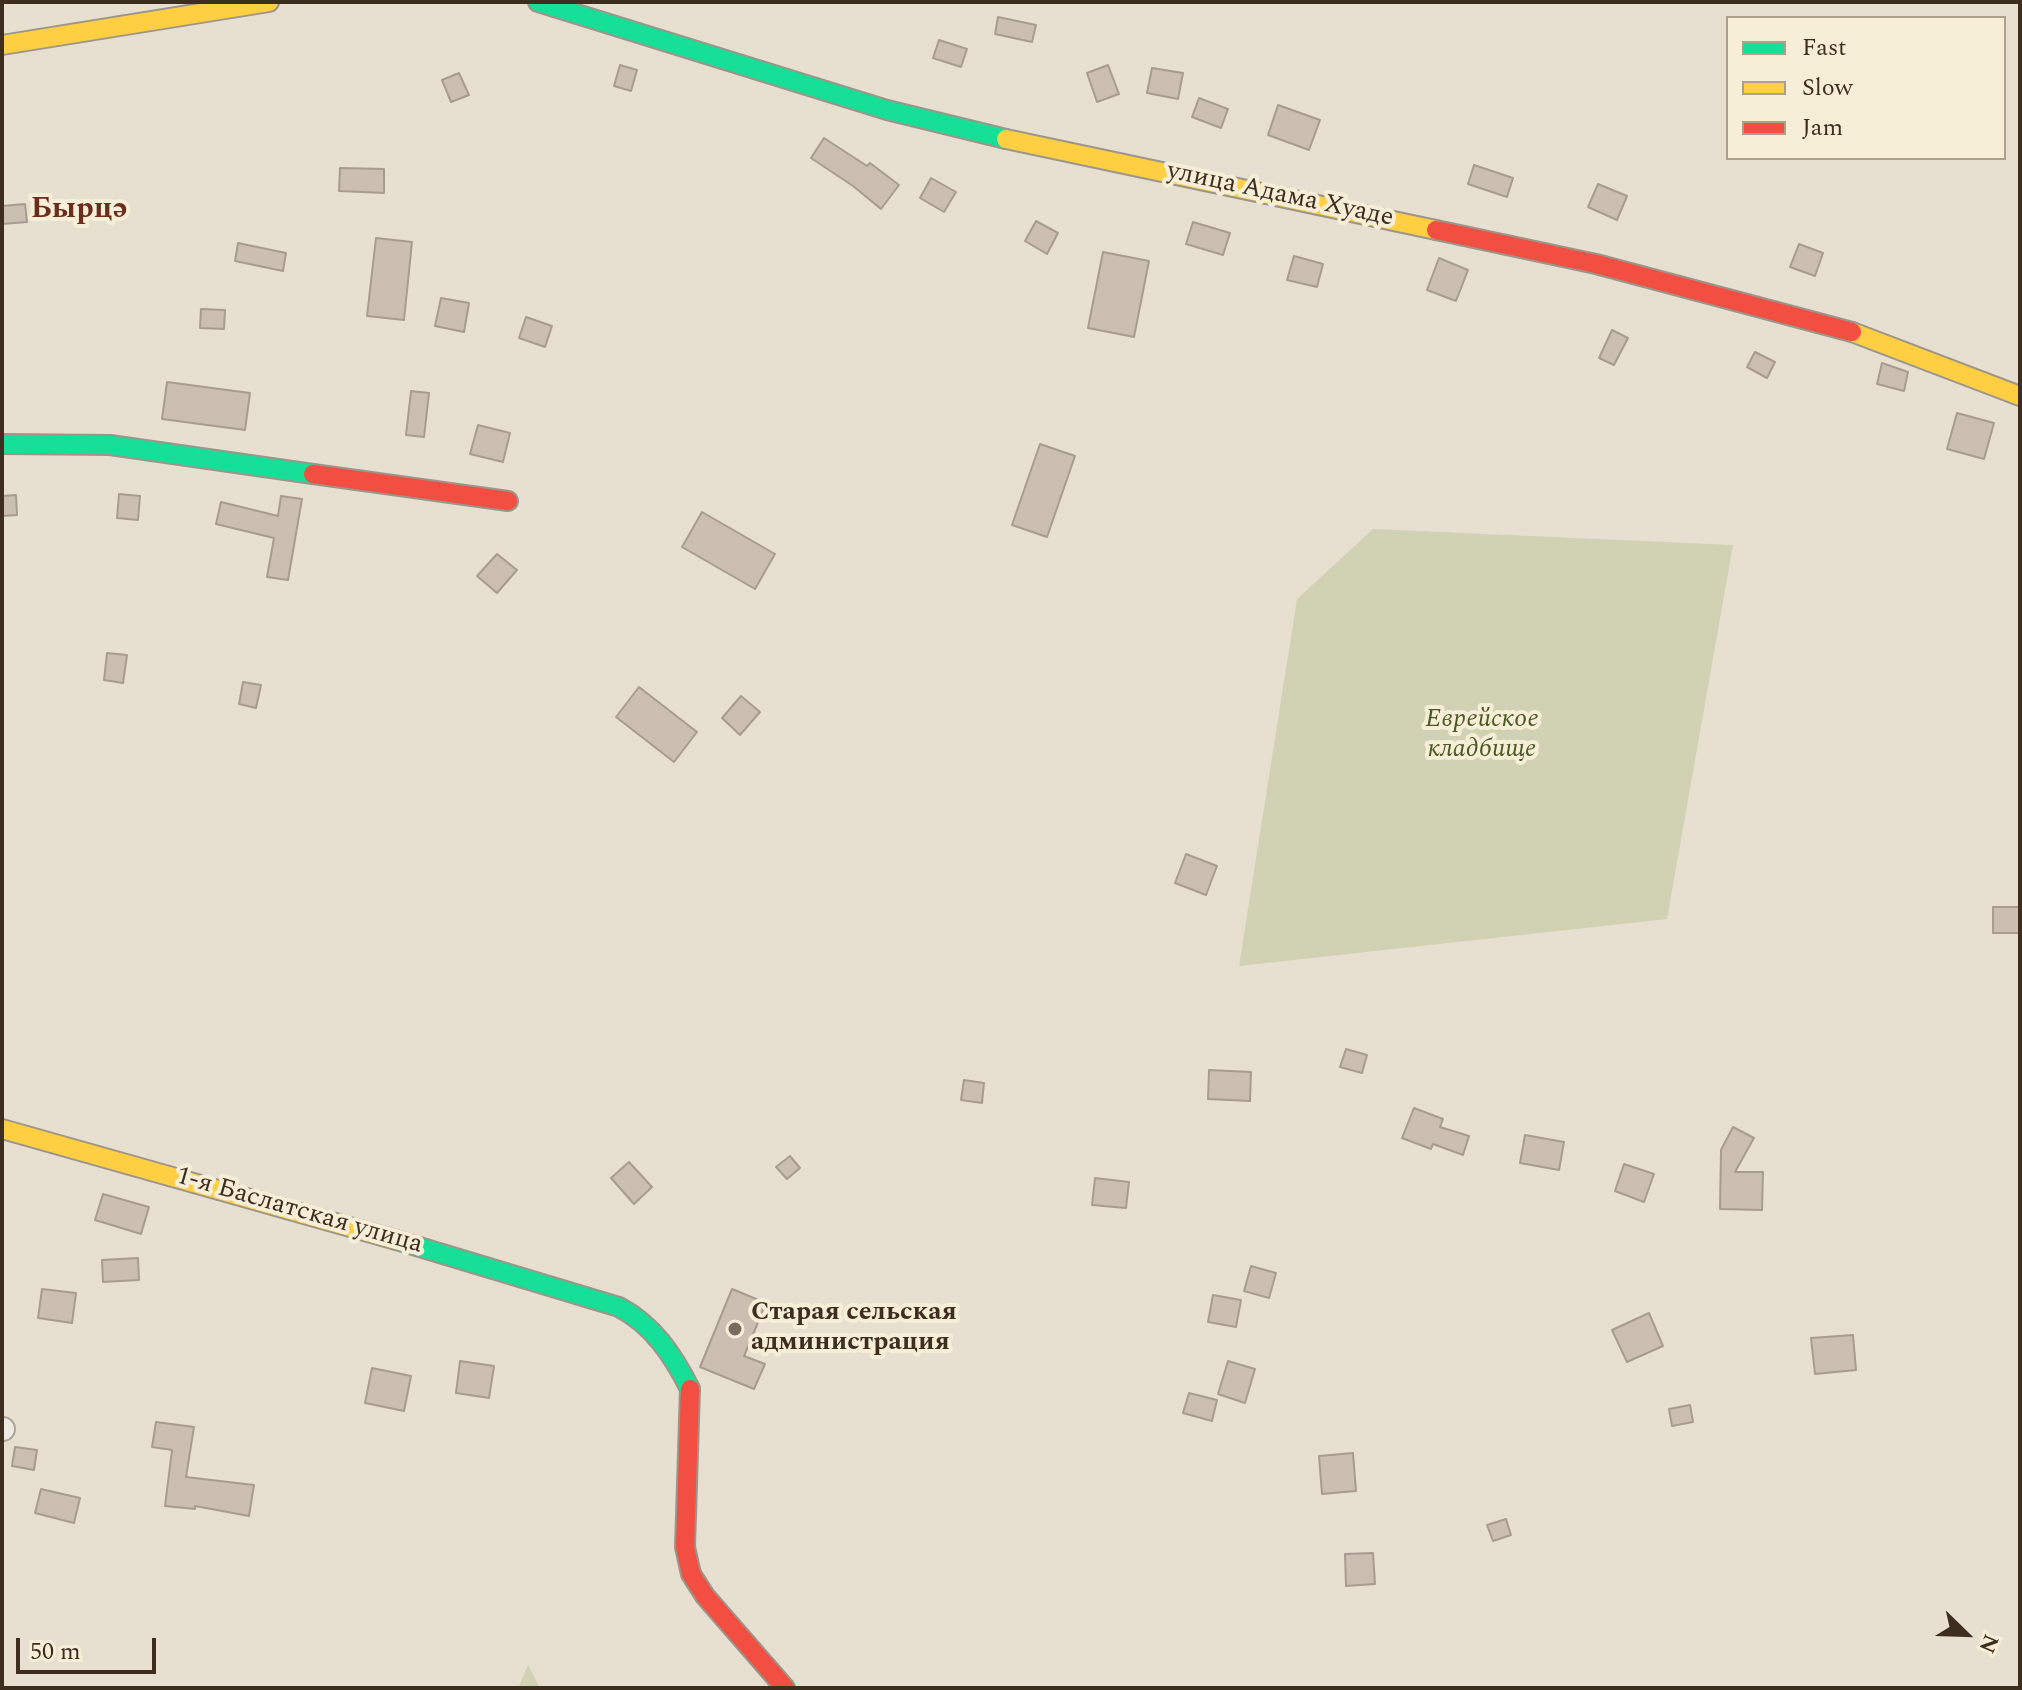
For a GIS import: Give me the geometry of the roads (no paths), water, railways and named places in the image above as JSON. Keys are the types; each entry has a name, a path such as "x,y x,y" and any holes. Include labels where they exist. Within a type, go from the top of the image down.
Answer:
{"street":[{"path":"2,45 269,2"},
{"name":"улица Адама Хуаде","path":"538,2 887,110 979,133 1596,264 1747,303 1866,336 2020,396"},
{"path":"2,444 110,445 508,501"},
{"name":"1-я Баслатская улица","path":"2,1129 324,1218 519,1279 595,1299 636,1315 680,1369 691,1392 685,1547 691,1574 705,1596 785,1688"}],"place":[{"name":"Старая сельская администрация","path":"735,1329"}],"district":[{"name":"Бырцә","path":"79,211"}],"park label":[{"name":"Еврейское кладбище","path":"1482,736"}]}
